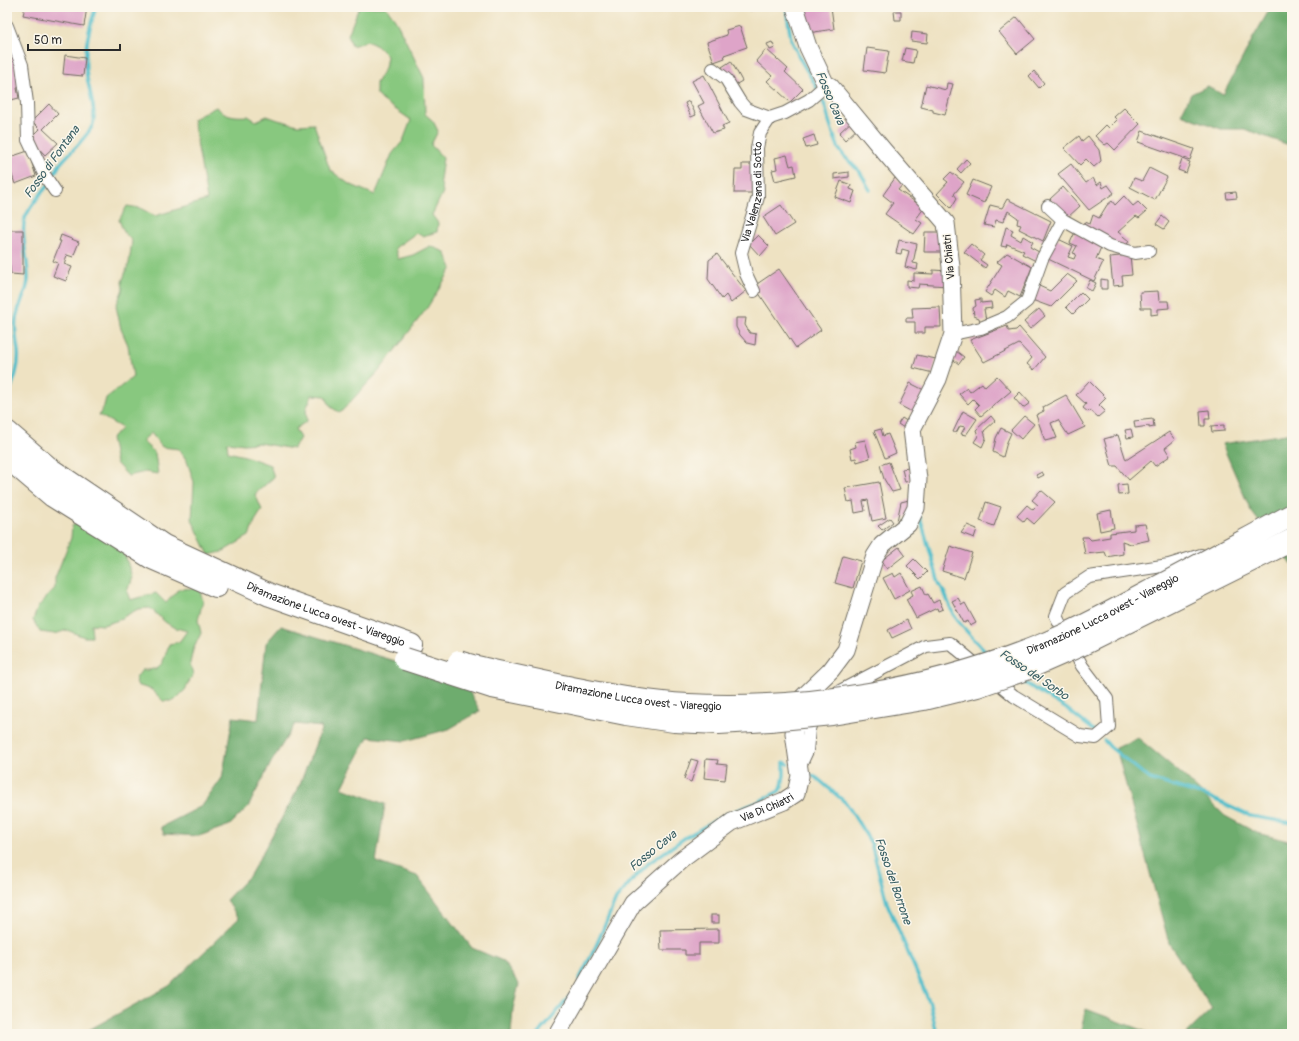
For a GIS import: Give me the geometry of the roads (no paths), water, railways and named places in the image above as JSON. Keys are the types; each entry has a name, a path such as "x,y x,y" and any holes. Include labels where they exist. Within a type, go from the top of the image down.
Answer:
{"highway":[{"name":"Diramazione Lucca ovest - Viareggio","path":"7,432 50,469 164,546 267,600"},
{"name":"Diramazione Lucca ovest - Viareggio","path":"7,457 53,496 152,558 408,652 492,687 633,715 674,721 719,723 832,714 924,699 977,686 1026,669 1084,644 1292,540"},
{"name":"Diramazione Lucca ovest - Viareggio","path":"408,652 527,679 593,692 679,704 774,704 811,702 858,695 909,686 959,673 1043,644 1120,608 1292,515"}],"street":[{"name":"Via Chiatri","path":"795,7 808,47 824,86 830,86 883,150 946,222 951,267 953,334 938,379 912,429 918,479 918,493 916,508 908,524"},
{"path":"7,26 22,65 27,103 28,140 46,177 54,189"},
{"path":"713,69 726,79 746,109 770,118 784,113 809,100 824,86"},
{"name":"Via Valenzana di Sotto","path":"754,291 746,274 741,253 758,197 757,148 760,133 770,118"},
{"path":"1048,206 1063,220 1110,246 1135,253 1149,251"},
{"path":"953,334 981,328 1007,317 1027,301 1042,259 1063,220"},
{"name":"Via Di Chiatri","path":"557,1034 633,903 681,860 732,822 784,801 796,793 800,776 794,733 800,701 831,670 846,650 875,556 882,545 908,524"},
{"path":"799,768 806,751 809,729 816,708 836,694 926,646 950,643 1014,696 1080,736 1096,738 1109,727 1108,699 1082,666 1056,616 1065,594 1089,578 1169,564 1268,536"}],"waterway":[{"name":"Fosso di Fontana","path":"51,180 60,164 83,139 93,124 94,112 87,76 86,46 96,7"},
{"name":"Fosso Cava","path":"786,7 791,39 825,106 839,149 860,172 870,190"},
{"name":"Fosso di Fontana","path":"7,398 16,375 18,351 15,328 18,310 26,291 28,280 24,240 25,218 32,205 48,185"},
{"name":"Fosso del Sorbo","path":"920,517 939,583 953,614 990,657"},
{"name":"Fosso del Sorbo","path":"1020,680 1067,709 1097,733"},
{"name":"Fosso del Sorbo","path":"1104,740 1110,747 1150,779 1207,796 1250,816 1292,823"},
{"name":"Fosso Cava","path":"579,980 596,946 616,899 633,879 649,863 686,837 725,815 756,803 779,791 782,786 784,775 784,762 788,764"},
{"name":"Fosso del Borrone","path":"811,775 817,778 846,803 871,843 887,903 930,1004 937,1034"},
{"name":"Fosso Cava","path":"539,1034 570,996"}]}
